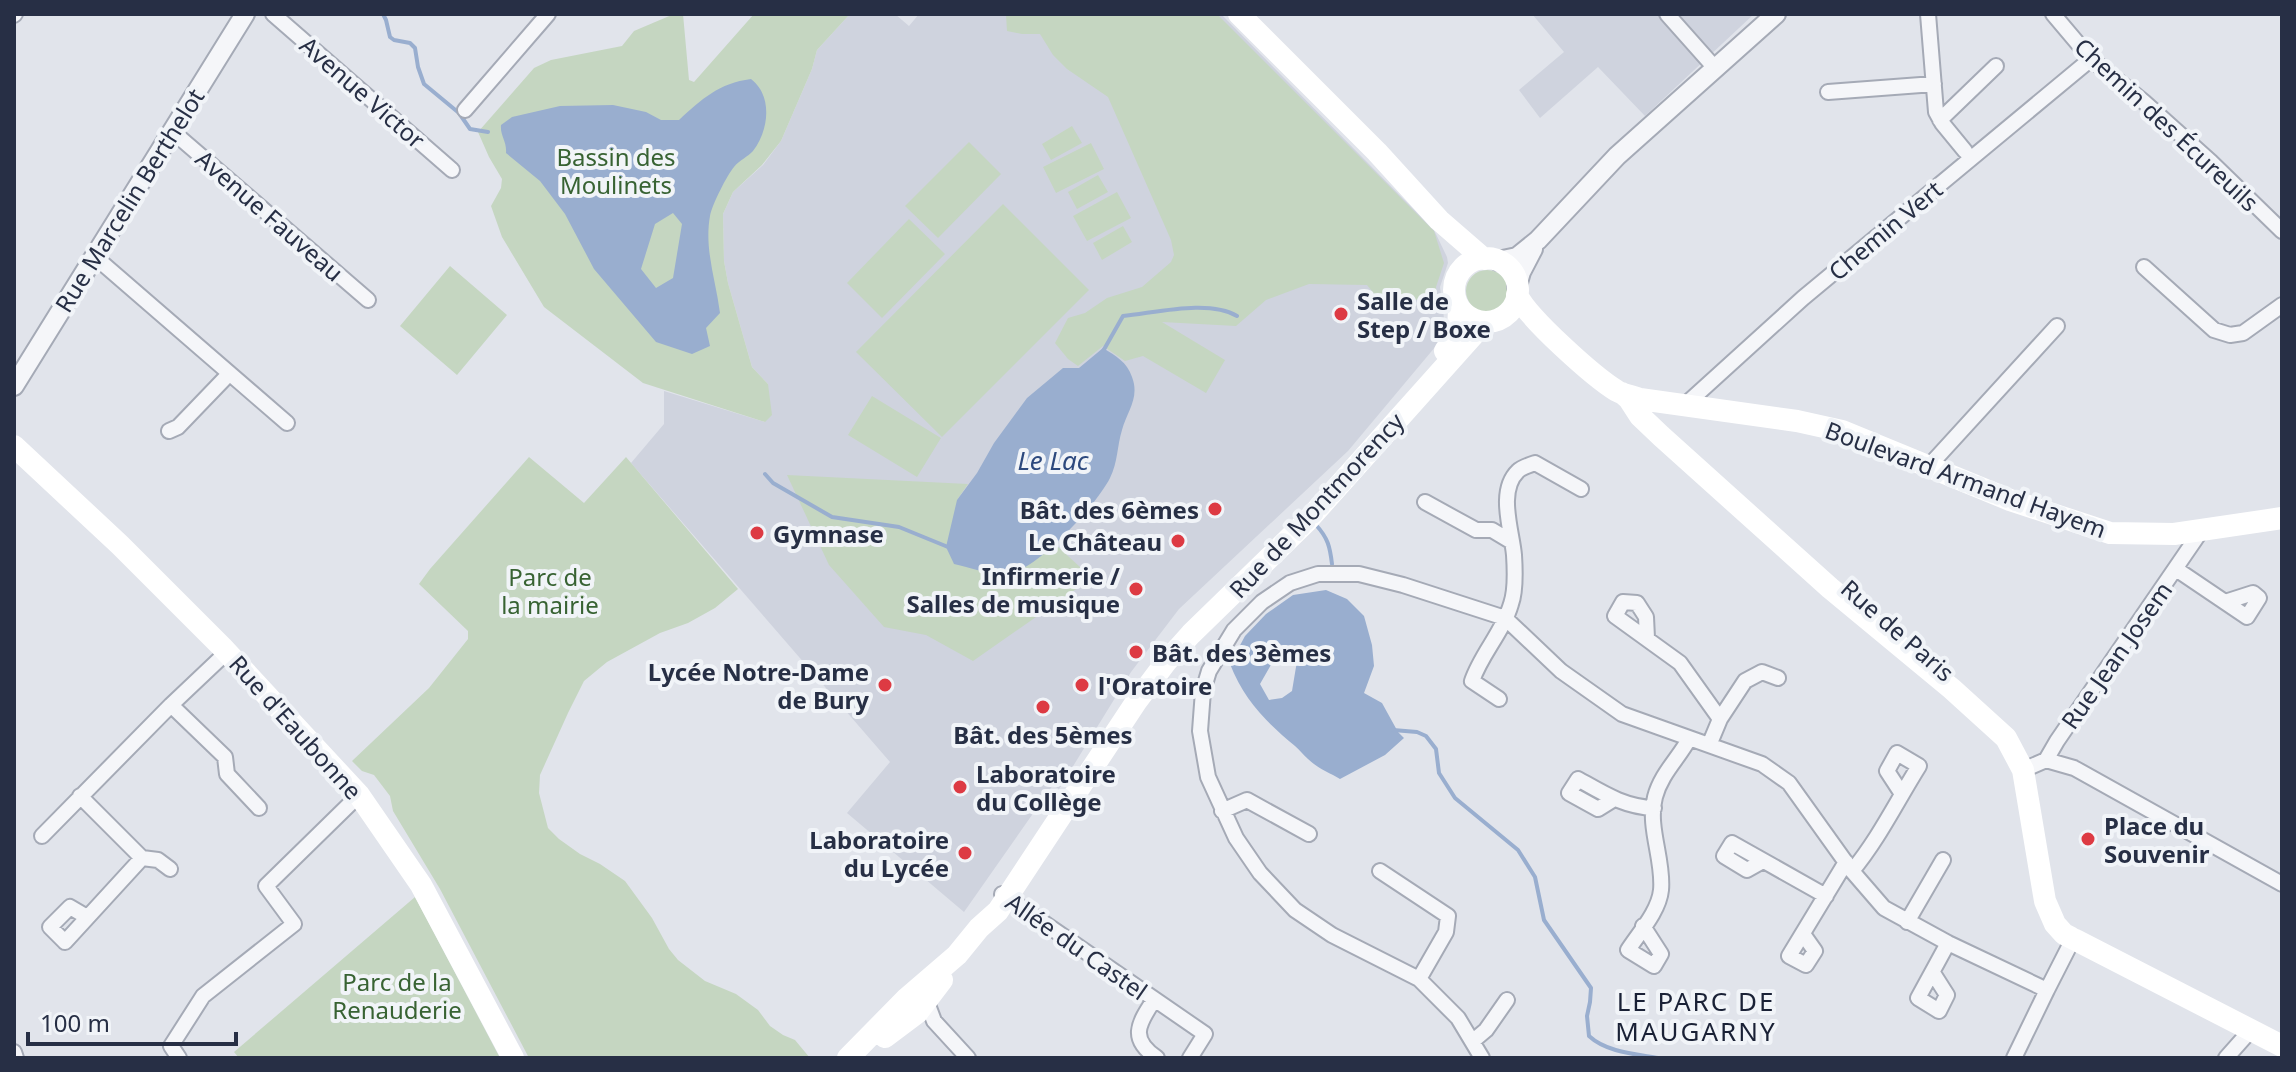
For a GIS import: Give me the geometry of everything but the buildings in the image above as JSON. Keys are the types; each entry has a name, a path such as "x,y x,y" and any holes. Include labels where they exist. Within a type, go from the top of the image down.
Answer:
{"main road":[{"path":"1239,14 1377,152 1439,220 1491,260 1510,270 1517,290 1511,309 1492,320 1471,318 1459,308"},
{"path":"848,1058 948,971 979,928 989,905 1003,895 1148,668 1165,647 1331,483 1452,342 1459,325 1459,308 1454,291 1459,264 1439,220"},
{"path":"1458,275 1469,263 1491,260"},
{"name":"Rue de Paris","path":"1517,290 1522,304 1550,335 1608,385 1622,393 1650,400 1650,410 1656,422 2000,717 2021,743 2033,765 2045,901 2055,924 2064,934 2282,1046"},
{"name":"Rue de Paris","path":"1492,320 1525,323 1550,335"},
{"name":"Rue de Montmorency","path":"1003,895 1146,688 1191,634 1308,520 1492,320"},
{"name":"Rue de Paris","path":"1622,393 1650,426 1830,588 1993,725 2033,765"},
{"name":"Boulevard Armand Hayem","path":"1650,400 1820,425 1870,441 2010,500 2110,533 2152,535 2201,531 2279,515"},
{"name":"Rue d'Eaubonne","path":"14,446 120,545 227,652 359,795 421,885 513,1058"},
{"path":"863,1058 912,1005"}],"street":[{"name":"Rue Marcelin Berthelot","path":"14,386 245,14"},
{"name":"Avenue Victor","path":"273,14 452,170"},
{"path":"465,110 548,14"},
{"path":"1667,14 1715,68"},
{"path":"1491,260 1517,257 1538,240 1617,156 1776,14"},
{"path":"1928,14 1936,112 1965,151"},
{"name":"Chemin des Écureuils","path":"2053,14 2091,59 2211,162 2282,231"},
{"name":"Chemin Vert","path":"1684,406 1803,298 2091,59"},
{"path":"1940,120 1996,66"},
{"path":"1828,92 1934,84"},
{"name":"Avenue Fauveau","path":"172,131 368,300"},
{"path":"1517,290 1524,264 1538,240"},
{"path":"94,256 287,423"},
{"path":"2144,267 2214,330 2230,335 2243,333 2282,305"},
{"path":"1929,466 2057,326"},
{"path":"169,431 178,427 229,374"},
{"path":"1499,699 1472,681 1512,604 1512,542 1507,515 1512,481 1518,470 1535,463 1581,489"},
{"path":"1425,502 1476,530 1492,530 1512,542"},
{"name":"Rue Jean Josem","path":"2033,765 2057,741 2201,531"},
{"path":"2176,569 2225,602"},
{"path":"1482,1058 1458,1018 1419,979 1332,935 1295,910 1260,873 1236,838 1208,777 1200,731 1203,691 1209,671 1234,630 1290,583 1318,574 1359,574 1505,618 1561,671 1622,714 1762,764 1789,783 1849,866 1884,908 1948,943 2047,990"},
{"path":"1647,638 1680,663 1720,719"},
{"path":"42,836 227,652"},
{"path":"1710,743 1720,719 1745,681 1762,672 1778,678"},
{"path":"171,705 225,757 227,774 259,808"},
{"path":"1643,926 1661,893 1654,800 1662,776 1689,739"},
{"path":"2033,765 2074,768 2282,884"},
{"path":"1803,934 1849,866 1862,859 1902,794"},
{"path":"179,1058 171,1046 203,996 294,924 266,886 359,795"},
{"path":"80,796 142,858 158,860 170,869"},
{"path":"1614,799 1636,808 1654,808"},
{"path":"1222,811 1247,800 1309,834"},
{"path":"87,917 142,858"},
{"path":"1907,922 1943,860"},
{"path":"1763,861 1826,896"},
{"path":"1380,871 1448,916 1446,932 1419,979"},
{"name":"Allée du Castel","path":"1003,895 1205,1034 1190,1058"},
{"path":"2014,1058 2074,937"},
{"path":"1933,973 1948,943"},
{"name":"Allée du Castel","path":"1154,1000 1141,1019 1138,1035 1143,1048 1157,1058"},
{"path":"1473,1041 1486,1030 1507,1000"},
{"path":"912,1005 934,1021 950,1042"},
{"path":"912,1005 924,1025 968,1058"},
{"path":"2226,1058 2250,1031"},
{"path":"14,1052 16,1058"}],"shaded area":[{"path":"850,14 895,14 909,26 919,14 1221,14 1434,230 1448,263 1440,287 1446,334 1348,451 1179,609 1131,672 1059,789 1053,785 964,912 847,813 890,762 631,463 664,424 664,391 765,422 768,384 752,367 728,283 723,214 733,192 763,165 781,141 817,50"},
{"path":"1532,14 1754,14 1645,116 1598,67 1540,118 1519,90 1564,52"}],"green space":[{"name":"Bassin des Moulinets","path":"674,14 683,14 689,80 694,82 754,14 850,14 817,50 781,141 762,165 733,192 723,214 728,283 752,367 768,384 772,415 765,422 643,383 544,307 502,237 491,206 501,188 502,179 478,132 534,68 551,60 622,46 634,31"},
{"path":"1006,14 1217,14 1434,231 1444,263 1436,287 1437,299 1380,301 1367,285 1309,284 1266,300 1236,326 1162,322 1225,360 1206,393 1143,356 1125,361 1103,346 1078,366 1055,343 1068,318 1085,313 1107,298 1142,287 1171,262 1174,255 1171,240 1108,97 1067,69 1053,55 1040,34 1007,31"},
{"path":"1072,126 1082,143 1051,160 1042,144"},
{"path":"969,142 1001,174 938,238 905,206"},
{"path":"1091,143 1104,169 1056,193 1043,167"},
{"path":"1098,175 1108,192 1077,209 1068,192"},
{"path":"1117,192 1131,218 1087,241 1073,216"},
{"path":"1003,204 1089,290 942,437 856,352"},
{"path":"909,219 945,254 882,318 847,283"},
{"path":"1123,226 1132,242 1102,260 1093,243"},
{"path":"450,266 507,315 457,375 400,326"},
{"path":"1487,270 1502,276 1508,291 1502,306 1487,312 1472,306 1466,291 1472,276"},
{"path":"872,396 941,438 917,477 848,435"},
{"name":"Parc de la mairie","path":"529,457 584,503 626,457 738,589 715,608 607,662 584,681 540,775 539,793 548,828 580,854 625,881 678,960 705,981 736,994 758,1010 770,1026 795,1040 810,1058 529,1058 440,889 393,811 390,796 374,775 362,771 352,761 429,688 468,639 468,631 419,584"},
{"path":"787,475 968,484 957,500 1014,573 1056,545 1092,578 973,661 926,635 884,627 829,565"},
{"name":"Parc de la Renauderie","path":"415,897 500,1058 239,1058 234,1052"}],"water":[{"name":"Bassin des Moulinets","path":"751,79 763,94 765,123 758,143 728,176 711,211 709,253 720,313 706,328 710,346 692,354 656,342 594,269 565,214 540,181 506,153 501,125 512,117 560,106 613,105 646,112 661,120 679,120 712,93","holes":["673,213 682,224 673,278 656,288 641,269 655,224"]},
{"name":"Le Lac","path":"1103,348 1127,367 1135,391 1120,436 1115,466 1103,489 1066,534 1021,570 997,574 954,564 946,547 957,500 994,443 1027,398 1063,368 1079,368"},
{"path":"1326,590 1347,599 1364,616 1374,666 1364,693 1382,703 1404,738 1385,755 1340,779 1319,768 1265,719 1242,689 1230,664 1245,636 1266,614 1293,595","holes":["1280,649 1297,661 1292,691 1282,698 1269,700 1260,684"]}],"waterway":[{"path":"383,14 390,37 410,43 415,48 424,84 459,113 470,129 488,132"},
{"path":"1102,353 1123,316 1197,308 1212,308 1237,316"},
{"path":"765,474 773,483 832,517 899,527 948,547"},
{"path":"1316,525 1328,543 1332,564"},
{"path":"1393,730 1426,736 1436,749 1439,773 1455,798 1518,850 1535,877 1544,920 1591,988 1587,1016 1589,1036 1612,1049 1658,1058"}],"place":[{"name":"Salle de Step / Boxe","path":"1341,314"},
{"name":"Bât. des 6èmes","path":"1215,509"},
{"name":"Gymnase","path":"757,533"},
{"name":"Le Château","path":"1178,541"},
{"name":"Infirmerie / Salles de musique","path":"1136,589"},
{"name":"Bât. des 3èmes","path":"1136,652"},
{"name":"Lycée Notre-Dame de Bury","path":"885,685"},
{"name":"l'Oratoire","path":"1082,685"},
{"name":"Bât. des 5èmes","path":"1043,707"},
{"name":"Laboratoire du Collège","path":"960,787"},
{"name":"Place du Souvenir","path":"2088,839"},
{"name":"Laboratoire du Lycée","path":"965,853"}],"district":[{"name":"LE PARC DE MAUGARNY","path":"1696,1016"}]}
